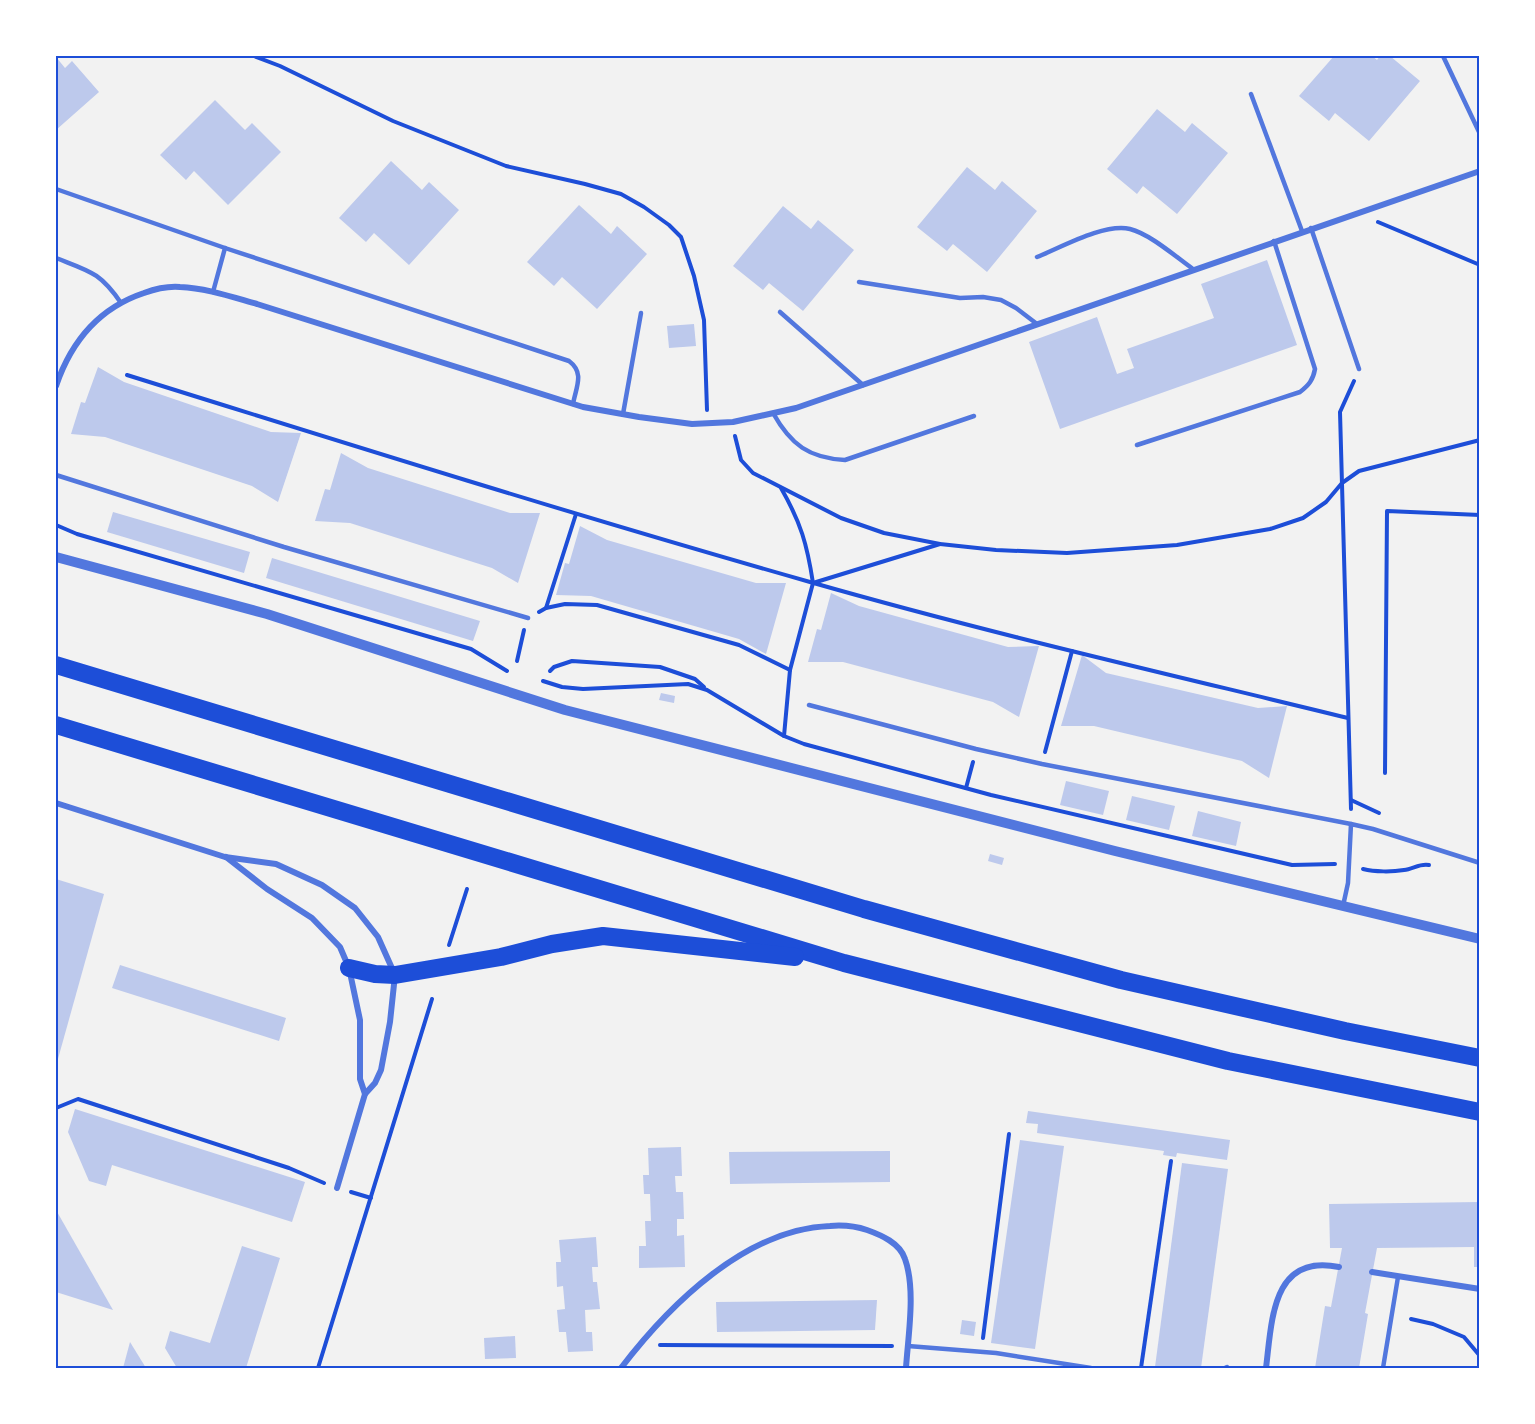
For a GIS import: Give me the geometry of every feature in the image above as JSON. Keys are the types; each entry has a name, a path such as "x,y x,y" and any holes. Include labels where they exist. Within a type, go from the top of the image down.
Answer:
{"highway":[{"path":"56,665 864,909 1076,968 1323,1026 1479,1058"},
{"path":"56,725 844,963 1228,1061 1479,1112"},
{"path":"349,968 375,974 396,975 603,936 844,963"}],"street":[{"path":"56,386 74,346 90,325 121,303 156,289 179,286 213,292 268,307 573,404 692,424 733,422 796,408 1479,171"},
{"path":"56,557 267,614 565,710 1115,851 1479,939"},
{"path":"56,803 225,857 276,864 322,885 355,908 378,937 396,975 390,1022 381,1070 375,1083 365,1094 336,1188"},
{"path":"225,857 267,889 312,918 340,947 349,968 360,1020 360,1080 365,1094"},
{"path":"621,1368 647,1337 695,1289 735,1257 784,1233 819,1226 842,1225 862,1228 880,1235 894,1244 905,1257 911,1284 906,1368"},
{"path":"1266,1368 1272,1323 1284,1284 1293,1273 1305,1267 1322,1263 1339,1267"},
{"path":"1372,1272 1479,1289"}],"lane":[{"path":"1443,56 1479,134"},
{"path":"1251,94 1302,231"},
{"path":"56,189 225,248 569,361 576,367 579,374 573,404"},
{"path":"1037,257 1106,229 1119,228 1132,230 1146,237 1193,269"},
{"path":"1311,228 1359,369"},
{"path":"1137,445 1300,392 1309,386 1316,369 1274,241"},
{"path":"213,292 225,248"},
{"path":"56,266 57,259 92,272 101,278 121,303"},
{"path":"859,282 960,298 983,297 1001,300 1016,308 1036,324"},
{"path":"780,312 863,385"},
{"path":"622,414 641,313"},
{"path":"774,413 784,432 809,452 825,459 845,460 974,416"},
{"path":"56,475 285,547 528,618"},
{"path":"809,705 1042,764 1352,824 1479,863"},
{"path":"1343,906 1348,883 1352,824"},
{"path":"1383,1368 1398,1277"},
{"path":"908,1347 981,1352 1091,1368"}],"path":[{"path":"254,56 280,66 393,121 506,166 621,194 669,225 681,237 694,276 704,320 708,423"},
{"path":"1357,212 1479,265"},
{"path":"1352,824 1347,718 1340,412 1359,369"},
{"path":"127,375 576,514 813,583 1072,651 1347,718"},
{"path":"733,422 741,460 753,473 841,518 884,533 940,544 996,550 1067,553 1177,545 1270,529 1303,518 1326,502 1342,483 1359,471 1479,440"},
{"path":"781,488 795,513 807,544 813,583 790,670 784,736"},
{"path":"1385,773 1387,511 1479,515"},
{"path":"546,608 576,514"},
{"path":"56,525 77,534 471,649 517,674"},
{"path":"813,583 940,544"},
{"path":"517,661 528,618 546,608 565,604 597,605 739,645 790,670"},
{"path":"1042,764 1072,651"},
{"path":"550,671 554,667 572,661 660,667 695,680 707,690 784,736 804,744 966,788 1292,865 1349,866 1370,871 1405,870 1425,864 1436,866"},
{"path":"539,680 562,687 582,689 688,684 707,690"},
{"path":"966,788 976,749"},
{"path":"1351,800 1385,816"},
{"path":"449,946 467,889"},
{"path":"318,1368 432,999"},
{"path":"56,1108 78,1099 289,1168 319,1181"},
{"path":"981,1352 1009,1134"},
{"path":"1141,1368 1171,1161"},
{"path":"1411,1319 1433,1324 1464,1337 1479,1356"},
{"path":"647,1337 660,1346 908,1347"}],"building":[{"path":"1334,56 1372,56 1377,60 1380,56 1390,56 1420,81 1369,141 1335,113 1329,121 1299,96"},
{"path":"56,57 65,68 72,61 99,92 56,130"},
{"path":"215,100 245,130 252,123 281,152 228,205 194,171 186,180 160,155"},
{"path":"1157,109 1185,132 1192,123 1228,153 1177,214 1143,186 1137,194 1107,169"},
{"path":"391,161 422,190 429,182 459,210 409,265 374,233 366,242 339,218"},
{"path":"967,167 995,190 1002,181 1037,211 987,272 953,244 947,251 917,227"},
{"path":"579,205 611,234 617,226 647,254 597,309 562,277 554,286 527,262"},
{"path":"783,206 811,229 818,220 854,250 803,311 769,283 763,290 733,266"},
{"path":"1267,260 1297,345 1060,429 1029,342 1097,317 1117,374 1134,368 1127,349 1214,318 1201,284"},
{"path":"694,324 696,346 669,348 667,326"},
{"path":"98,367 124,382 271,432 301,433 278,502 252,486 105,437 71,434 81,402 85,403"},
{"path":"341,453 368,468 510,513 540,513 518,583 492,568 350,523 315,521 325,489 330,490"},
{"path":"113,512 250,552 244,573 107,532"},
{"path":"580,526 607,540 756,583 786,583 766,654 739,639 591,596 556,595 565,563 569,564"},
{"path":"272,558 480,621 473,641 266,578"},
{"path":"831,593 859,606 1008,647 1039,646 1019,717 993,702 843,662 808,662 817,629 821,630"},
{"path":"1082,655 1106,673 1258,708 1287,706 1269,778 1242,761 1094,726 1061,726"},
{"path":"661,693 675,696 674,703 659,700"},
{"path":"1066,781 1109,791 1103,815 1060,805"},
{"path":"1132,796 1175,806 1169,830 1126,820"},
{"path":"1198,811 1241,822 1236,846 1192,836"},
{"path":"990,854 1004,858 1002,865 988,861"},
{"path":"56,879 104,894 56,1066"},
{"path":"120,965 286,1018 279,1041 112,988"},
{"path":"75,1109 305,1182 292,1222 112,1165 106,1186 89,1181 68,1132"},
{"path":"1028,1111 1230,1140 1227,1160 1177,1153 1176,1157 1163,1155 1164,1151 1037,1133 1038,1124 1026,1123"},
{"path":"1020,1140 1064,1146 1035,1349 991,1343"},
{"path":"681,1147 682,1176 675,1176 676,1192 683,1192 684,1219 677,1219 677,1236 684,1235 685,1267 639,1268 639,1246 646,1246 645,1221 651,1221 650,1194 644,1194 643,1175 649,1175 648,1148"},
{"path":"890,1151 890,1182 730,1184 729,1152"},
{"path":"1182,1163 1228,1169 1201,1368 1155,1367"},
{"path":"1480,1202 1480,1267 1474,1267 1474,1247 1377,1248 1365,1313 1368,1314 1359,1368 1315,1368 1325,1306 1331,1307 1342,1248 1330,1248 1329,1204"},
{"path":"56,1210 113,1310 56,1292"},
{"path":"596,1237 598,1267 592,1267 593,1282 597,1282 600,1309 585,1310 586,1332 592,1332 593,1351 568,1352 566,1332 559,1332 557,1310 565,1309 563,1286 557,1287 556,1262 561,1262 559,1240"},
{"path":"242,1246 280,1258 246,1368 177,1368 165,1348 170,1331 210,1343"},
{"path":"877,1300 875,1330 717,1332 716,1302"},
{"path":"962,1320 976,1322 974,1336 960,1334"},
{"path":"515,1336 516,1358 485,1359 484,1338"},
{"path":"130,1342 146,1368 123,1368"}]}
